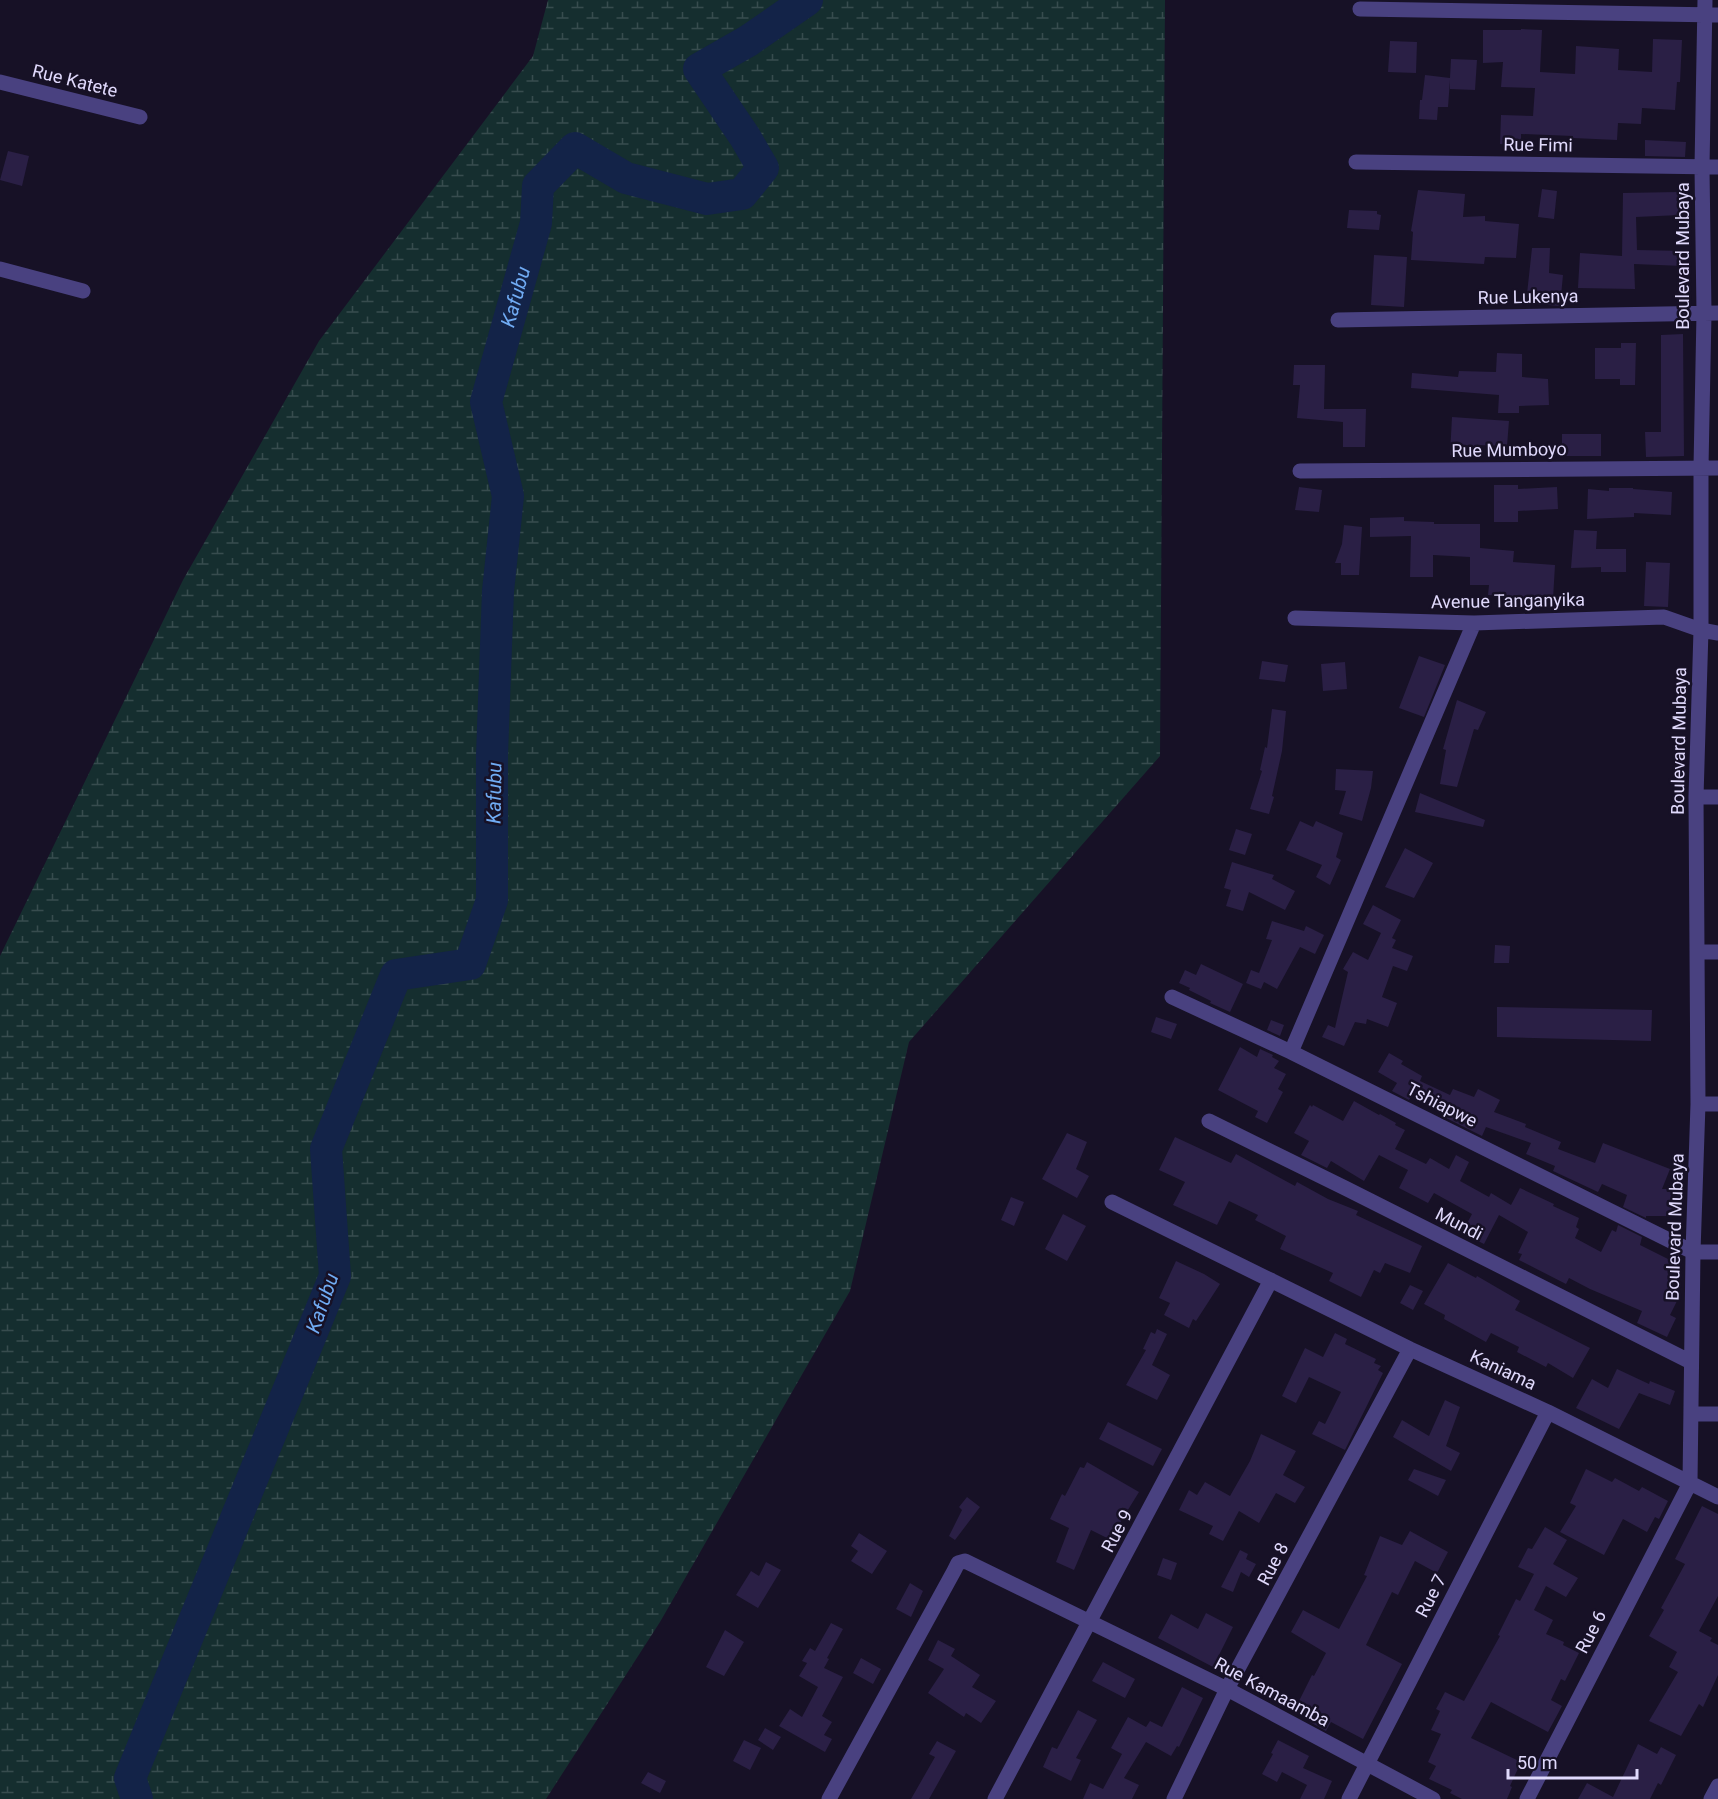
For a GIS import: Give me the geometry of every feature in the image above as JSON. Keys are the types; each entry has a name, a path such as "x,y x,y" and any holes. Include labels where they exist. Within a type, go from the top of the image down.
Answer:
{"street":[{"path":"1360,9 1709,10"},
{"name":"Boulevard Mubaya","path":"1690,1483 1692,1414 1690,1362 1698,1104 1696,797 1701,630 1701,467 1711,313 1702,167 1709,10"},
{"name":"Rue Katete","path":"0,82 140,117"},
{"name":"Rue Fimi","path":"1356,162 1718,167"},
{"path":"0,269 83,291"},
{"name":"Rue Lukenya","path":"1338,320 1711,313"},
{"name":"Rue Mumboyo","path":"1300,471 1718,468"},
{"name":"Avenue Tanganyika","path":"1295,618 1474,623 1664,617 1701,630 1718,633"},
{"path":"1291,1052 1474,623"},
{"path":"1696,797 1718,797"},
{"path":"1697,952 1718,952"},
{"name":"Tshiapwe","path":"1172,997 1291,1052 1693,1252"},
{"path":"1698,1104 1718,1104"},
{"name":"Mundi","path":"1209,1121 1690,1362"},
{"name":"Kaniama","path":"1112,1202 1410,1349 1548,1412 1718,1497"},
{"path":"1693,1252 1718,1252"},
{"name":"Rue 9","path":"995,1799 1271,1280"},
{"name":"Rue 8","path":"1174,1799 1227,1689 1410,1349"},
{"name":"Rue 7","path":"1348,1799 1548,1412"},
{"path":"1692,1414 1718,1414"},
{"name":"Rue 6","path":"1527,1799 1690,1483"},
{"name":"Rue Kamaamba","path":"829,1799 958,1563 965,1561 1227,1689 1433,1799"},
{"path":"1711,1799 1718,1786"}],"green space":[{"path":"548,0 1165,0 1160,756 909,1042 850,1291 660,1622 546,1799 0,1799 0,956 183,580 319,341 533,56"}],"building":[{"path":"1483,30 1542,30 1540,72 1575,74 1576,46 1619,49 1618,70 1652,72 1653,39 1682,40 1680,82 1677,82 1675,110 1642,108 1641,124 1618,123 1617,140 1521,134 1521,145 1500,144 1501,115 1533,116 1535,88 1501,87 1503,62 1483,63"},
{"path":"1390,41 1417,42 1416,73 1388,72"},
{"path":"1451,59 1477,60 1475,90 1450,89 1450,80 1448,107 1438,107 1437,120 1419,119 1425,75 1450,78"},
{"path":"1645,140 1686,142 1685,157 1645,156"},
{"path":"8,151 29,156 22,186 0,180"},
{"path":"1542,189 1557,191 1554,219 1538,217"},
{"path":"1418,190 1465,194 1463,217 1485,216 1485,221 1519,224 1516,258 1485,257 1484,264 1411,260 1413,232 1411,231"},
{"path":"1678,192 1680,215 1636,217 1637,250 1683,251 1683,266 1634,264 1635,289 1578,288 1580,253 1622,256 1623,193"},
{"path":"1349,210 1377,211 1377,214 1381,215 1379,230 1347,228"},
{"path":"1532,248 1550,248 1549,273 1563,275 1560,306 1526,303"},
{"path":"1374,255 1407,257 1404,307 1371,305"},
{"path":"1683,334 1684,456 1646,457 1645,432 1661,432 1661,335"},
{"path":"1621,343 1636,343 1635,385 1620,385 1620,379 1595,379 1595,348 1621,348"},
{"path":"1497,353 1522,354 1522,377 1548,379 1549,405 1519,406 1519,413 1498,413 1499,395 1411,388 1412,373 1458,377 1459,371 1496,372"},
{"path":"1294,365 1325,365 1324,409 1366,409 1365,447 1343,447 1343,422 1297,418 1300,385 1293,385"},
{"path":"1452,417 1509,421 1507,446 1477,445 1476,456 1450,455"},
{"path":"1562,434 1601,434 1601,456 1562,456"},
{"path":"1494,485 1518,485 1518,489 1557,487 1558,509 1518,511 1518,522 1494,522"},
{"path":"1299,487 1322,490 1319,512 1295,510"},
{"path":"1609,488 1672,492 1671,515 1634,513 1634,517 1587,519 1588,489 1609,491"},
{"path":"1404,517 1404,521 1434,522 1434,524 1480,524 1480,548 1514,551 1513,562 1555,565 1553,599 1488,595 1489,585 1470,585 1470,557 1433,555 1433,577 1410,577 1411,536 1370,537 1370,518"},
{"path":"1344,525 1362,527 1359,575 1341,575 1341,563 1335,563 1342,544"},
{"path":"1574,530 1597,531 1596,549 1626,549 1626,572 1601,572 1601,567 1571,568"},
{"path":"1646,562 1670,563 1668,607 1644,606"},
{"path":"1419,656 1445,665 1424,717 1399,708"},
{"path":"1262,661 1288,665 1285,682 1259,679"},
{"path":"1345,662 1347,689 1323,691 1321,664"},
{"path":"1457,700 1486,712 1478,730 1474,729 1457,787 1440,784 1446,750 1443,749"},
{"path":"1272,709 1286,711 1282,751 1269,814 1250,809 1262,771 1260,770 1265,747 1267,748"},
{"path":"1336,769 1373,771 1362,821 1339,814 1346,791 1335,790"},
{"path":"1420,793 1485,820 1483,827 1415,812"},
{"path":"1300,821 1313,827 1316,821 1343,833 1336,857 1341,860 1330,885 1316,877 1322,865 1286,850"},
{"path":"1236,829 1252,834 1245,855 1229,850"},
{"path":"1405,848 1433,863 1414,898 1385,887"},
{"path":"1232,862 1274,875 1272,879 1295,891 1285,910 1249,892 1243,911 1226,906 1231,890 1224,888"},
{"path":"1373,905 1401,920 1392,938 1396,940 1392,948 1413,956 1407,971 1393,966 1382,997 1397,1003 1388,1027 1367,1019 1366,1024 1355,1022 1344,1046 1322,1037 1328,1025 1335,1028 1348,972 1343,969 1353,952 1368,960 1381,933 1363,924"},
{"path":"1272,921 1304,931 1306,926 1324,935 1315,954 1300,947 1277,989 1264,982 1261,989 1246,983 1251,970 1259,973 1272,940 1266,939"},
{"path":"1495,945 1510,946 1509,963 1494,963"},
{"path":"1201,964 1243,984 1230,1012 1210,1003 1211,1001 1179,983 1185,970 1196,975"},
{"path":"1497,1007 1652,1010 1651,1041 1497,1037"},
{"path":"1156,1017 1177,1024 1171,1039 1151,1032"},
{"path":"1271,1020 1284,1025 1280,1036 1267,1030"},
{"path":"1240,1047 1257,1057 1260,1049 1273,1055 1272,1057 1279,1061 1274,1068 1286,1074 1278,1089 1283,1092 1267,1123 1255,1117 1258,1111 1218,1090"},
{"path":"1389,1053 1403,1061 1401,1064 1422,1076 1420,1081 1450,1095 1453,1089 1474,1097 1478,1089 1500,1100 1494,1112 1526,1124 1525,1127 1561,1142 1558,1149 1595,1163 1603,1143 1670,1169 1662,1189 1679,1189 1679,1216 1646,1216 1646,1218 1623,1207 1627,1195 1602,1184 1598,1192 1553,1171 1555,1166 1526,1154 1531,1143 1486,1127 1482,1136 1442,1116 1445,1108 1413,1093 1409,1100 1392,1091 1397,1083 1378,1072"},
{"path":"1354,1101 1405,1130 1395,1149 1426,1164 1430,1158 1449,1169 1456,1155 1469,1162 1460,1181 1489,1197 1491,1193 1511,1205 1520,1188 1579,1218 1576,1227 1579,1229 1575,1238 1601,1252 1612,1230 1616,1232 1618,1225 1642,1237 1640,1245 1678,1264 1667,1287 1681,1293 1670,1315 1676,1318 1667,1337 1637,1323 1642,1311 1569,1278 1566,1284 1519,1260 1522,1254 1518,1253 1528,1232 1499,1215 1484,1244 1462,1233 1472,1214 1434,1193 1428,1203 1399,1188 1408,1170 1379,1155 1364,1181 1331,1161 1327,1168 1301,1155 1309,1141 1294,1133 1310,1105 1343,1121"},
{"path":"1067,1133 1087,1142 1076,1169 1089,1176 1077,1198 1042,1179"},
{"path":"1175,1137 1231,1163 1236,1154 1295,1186 1297,1182 1328,1199 1358,1211 1356,1215 1422,1246 1410,1273 1385,1263 1380,1273 1374,1270 1361,1297 1329,1281 1333,1273 1280,1249 1286,1236 1255,1220 1258,1215 1229,1201 1217,1225 1173,1205 1185,1182 1159,1170"},
{"path":"1011,1197 1024,1202 1014,1226 1001,1220"},
{"path":"1063,1214 1086,1226 1067,1261 1045,1249"},
{"path":"1176,1261 1220,1284 1196,1321 1193,1319 1189,1328 1164,1315 1170,1303 1159,1298"},
{"path":"1448,1263 1476,1278 1477,1276 1520,1301 1515,1310 1590,1348 1573,1378 1548,1363 1546,1367 1517,1352 1519,1347 1491,1333 1486,1342 1444,1319 1445,1315 1424,1304"},
{"path":"1410,1285 1423,1291 1413,1310 1400,1303"},
{"path":"1157,1329 1167,1334 1152,1365 1170,1375 1157,1400 1126,1385 1146,1350 1143,1349 1151,1332 1155,1334"},
{"path":"1335,1333 1347,1339 1345,1344 1376,1359 1374,1363 1381,1366 1378,1370 1383,1373 1345,1450 1312,1434 1319,1421 1325,1424 1341,1392 1309,1377 1296,1403 1282,1396 1305,1348 1323,1357"},
{"path":"1617,1369 1649,1384 1650,1381 1675,1391 1670,1405 1639,1393 1619,1429 1576,1408 1592,1379 1608,1388"},
{"path":"1445,1400 1460,1407 1446,1446 1460,1453 1451,1471 1393,1437 1402,1420 1429,1436"},
{"path":"1108,1422 1162,1449 1153,1466 1099,1439"},
{"path":"1261,1434 1296,1451 1283,1475 1305,1487 1295,1503 1276,1493 1259,1523 1239,1511 1223,1541 1209,1534 1213,1526 1179,1510 1189,1490 1197,1495 1205,1482 1230,1496 1250,1461"},
{"path":"1087,1462 1139,1492 1118,1526 1124,1529 1117,1543 1091,1530 1074,1570 1056,1562 1069,1528 1050,1519 1062,1494 1065,1496 1080,1467 1084,1468"},
{"path":"1414,1469 1446,1480 1438,1496 1408,1480"},
{"path":"1586,1469 1612,1482 1615,1478 1639,1491 1642,1487 1668,1501 1659,1519 1655,1517 1647,1532 1623,1519 1604,1555 1560,1532 1576,1506 1570,1503"},
{"path":"967,1497 980,1507 955,1540 949,1536 962,1510 959,1507"},
{"path":"1702,1506 1718,1514 1718,1596 1699,1631 1712,1638 1710,1641 1718,1645 1718,1675 1703,1707 1699,1704 1681,1736 1649,1721 1678,1672 1669,1667 1677,1652 1649,1636 1685,1564 1675,1559"},
{"path":"1545,1527 1567,1540 1553,1564 1578,1578 1566,1597 1546,1586 1534,1610 1553,1620 1546,1634 1564,1642 1563,1645 1579,1653 1565,1681 1561,1679 1551,1700 1562,1706 1548,1732 1491,1702 1471,1738 1521,1762 1507,1799 1462,1799 1450,1793 1452,1790 1429,1779 1436,1766 1428,1762 1441,1734 1431,1730 1440,1711 1436,1709 1445,1692 1464,1701 1500,1636 1498,1635 1516,1599 1520,1601 1534,1574 1518,1567 1528,1548 1532,1549"},
{"path":"1410,1531 1448,1552 1437,1573 1415,1561 1398,1595 1392,1592 1366,1645 1402,1664 1363,1739 1331,1722 1326,1731 1310,1722 1313,1716 1296,1707 1326,1653 1291,1632 1303,1610 1339,1629 1367,1576 1364,1575 1380,1536 1402,1545"},
{"path":"859,1533 887,1551 872,1574 851,1561 858,1551 851,1546"},
{"path":"1240,1550 1248,1554 1246,1559 1256,1564 1249,1577 1241,1572 1233,1592 1221,1587"},
{"path":"1163,1558 1177,1563 1171,1580 1157,1575"},
{"path":"766,1562 781,1570 758,1608 736,1595 751,1571 759,1576"},
{"path":"910,1583 923,1591 911,1617 896,1609"},
{"path":"1206,1613 1233,1627 1213,1667 1158,1638 1171,1614 1198,1629"},
{"path":"831,1623 843,1629 824,1668 843,1677 822,1716 832,1722 824,1735 832,1739 825,1752 779,1726 790,1709 802,1717 818,1687 799,1676 807,1663 802,1661 810,1648 815,1651"},
{"path":"725,1630 744,1642 724,1676 706,1667"},
{"path":"938,1640 955,1649 951,1656 980,1675 972,1687 996,1701 981,1723 966,1713 964,1717 928,1693 944,1669 928,1660"},
{"path":"861,1658 881,1669 873,1684 853,1673"},
{"path":"1103,1662 1135,1679 1125,1698 1092,1681"},
{"path":"1182,1687 1203,1698 1179,1747 1177,1746 1171,1756 1146,1742 1124,1778 1139,1785 1132,1799 1083,1799 1090,1783 1103,1789 1122,1754 1111,1748 1128,1717 1146,1727 1150,1721 1162,1727"},
{"path":"1078,1710 1097,1720 1076,1758 1081,1760 1071,1781 1043,1767 1052,1747 1057,1749"},
{"path":"765,1728 781,1737 773,1750 758,1740"},
{"path":"744,1740 761,1748 750,1770 733,1761"},
{"path":"1278,1740 1309,1756 1303,1768 1332,1781 1324,1799 1300,1799 1307,1785 1282,1772 1277,1782 1262,1774"},
{"path":"937,1741 956,1751 929,1799 911,1799 935,1757 929,1754"},
{"path":"1638,1744 1657,1754 1661,1747 1676,1755 1661,1785 1658,1783 1650,1799 1578,1799 1587,1783 1613,1797"},
{"path":"648,1772 666,1781 660,1793 641,1783"}],"waterway":[{"name":"Kafubu","path":"137,1799 130,1778 335,1276 326,1149 396,975 470,964 492,900 492,755 498,591 508,496 486,402 536,223 538,186 575,148 626,178 707,199 742,194 763,168 699,69 748,41 807,0"}]}
